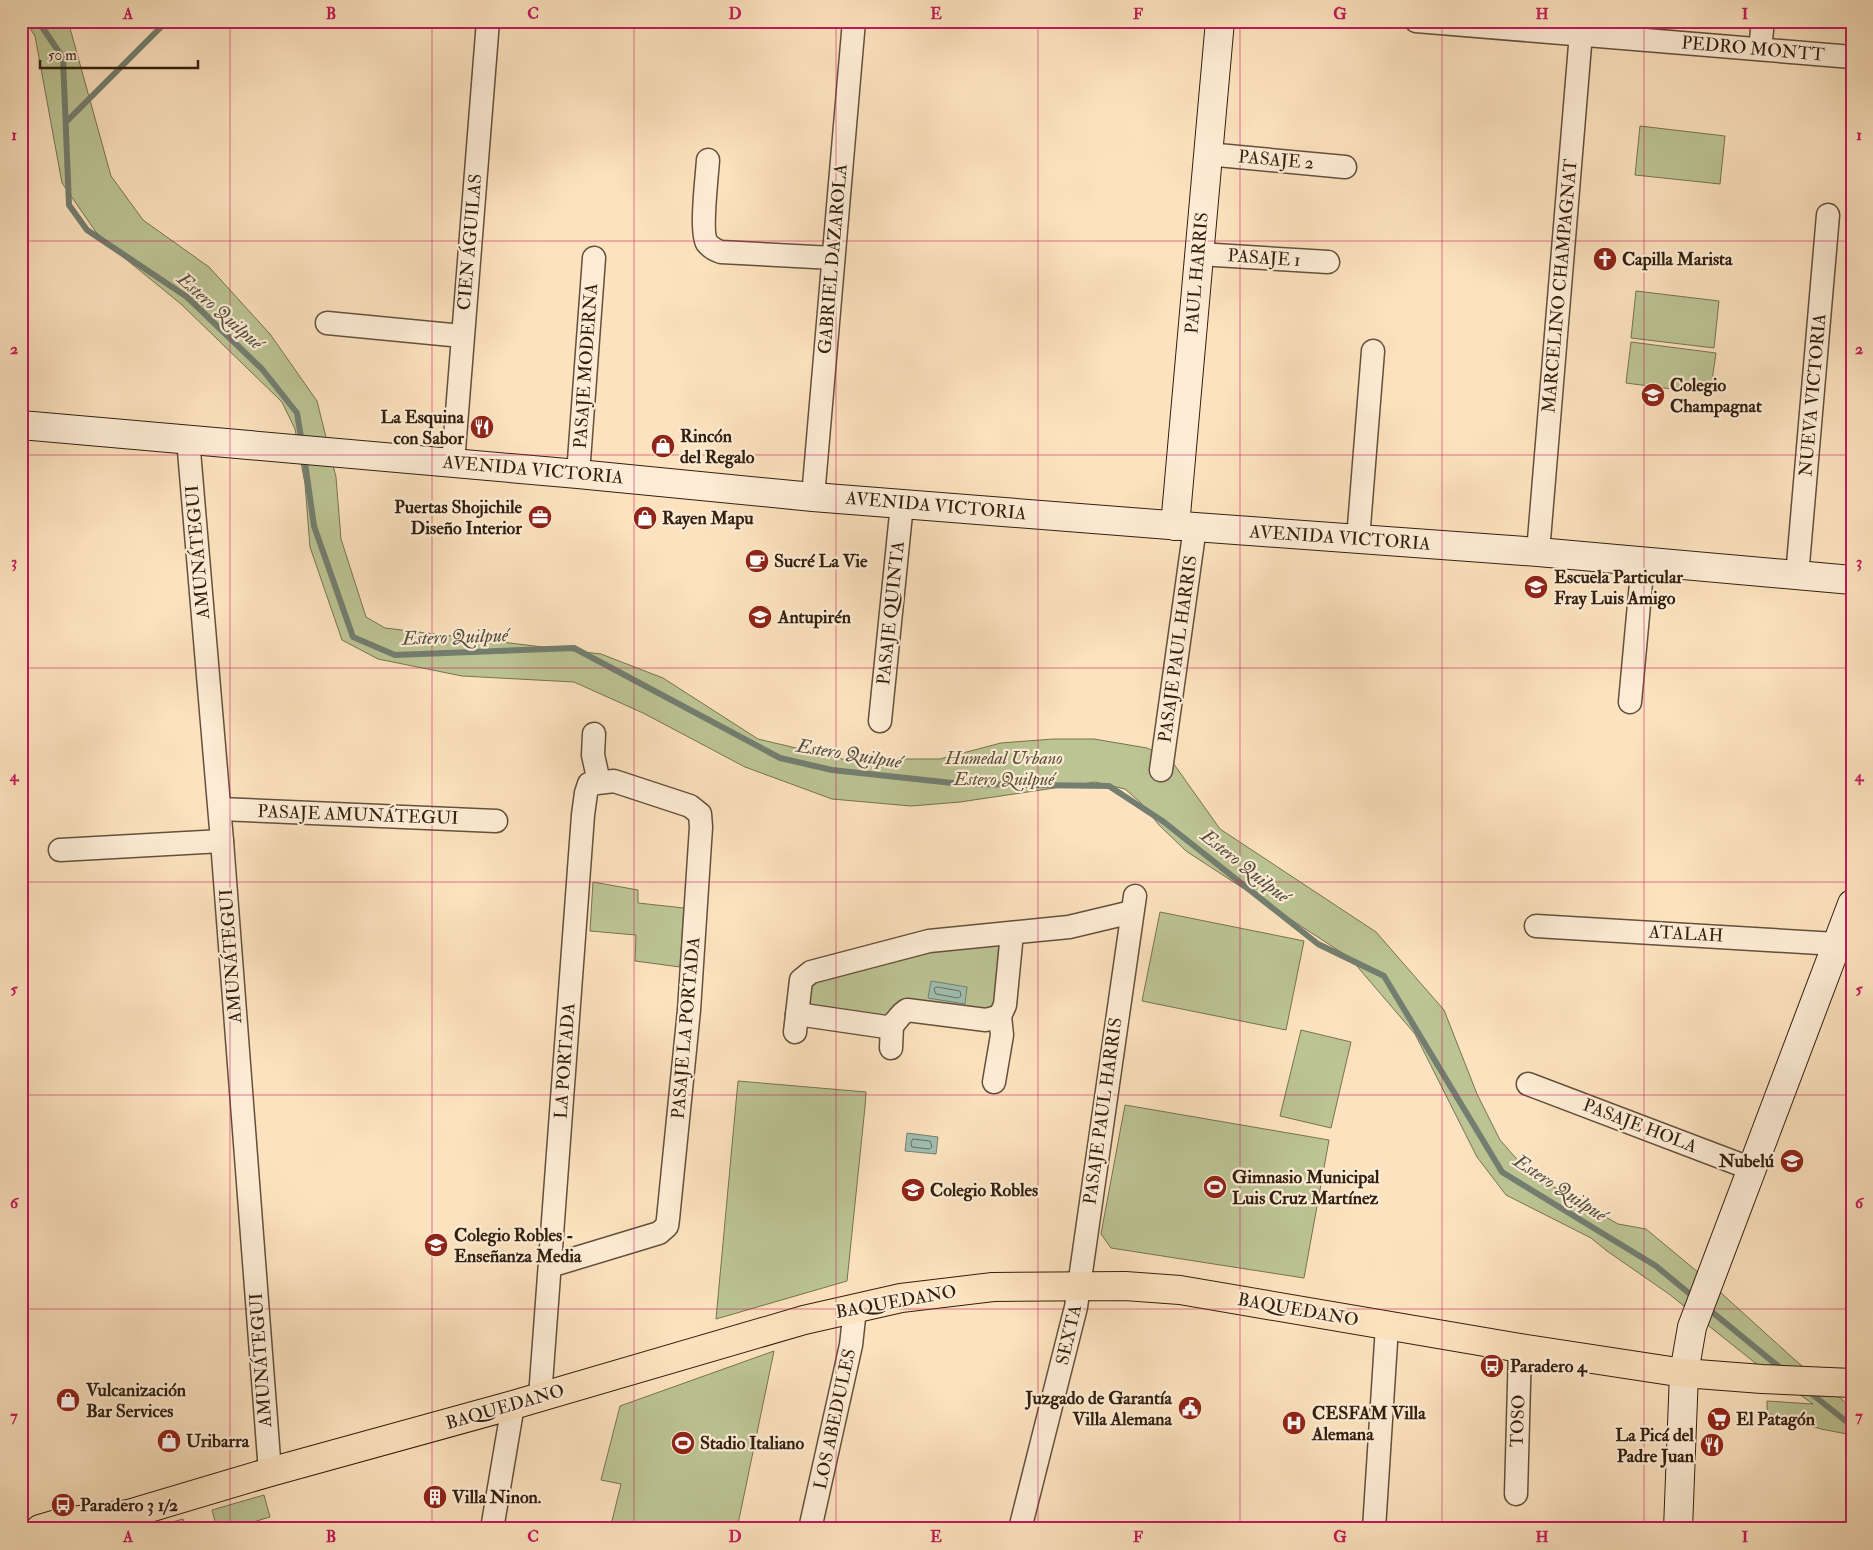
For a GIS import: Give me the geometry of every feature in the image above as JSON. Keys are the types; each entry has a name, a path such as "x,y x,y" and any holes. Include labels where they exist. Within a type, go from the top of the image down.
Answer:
{"main road":[{"name":"BAQUEDANO","path":"40,1529 64,1522 129,1514 804,1320 901,1298 993,1287 1125,1286 1180,1290 1520,1348 1684,1373 1852,1383"},
{"name":"BAQUEDANO","path":"104,1529 129,1514"}],"street":[{"name":"CIEN ÁGUILAS","path":"453,462 488,21"},
{"name":"GABRIEL DAZAROLA","path":"813,496 854,21"},
{"name":"PAUL HARRIS","path":"1185,526 1199,254 1220,21"},
{"name":"PEDRO MONTT","path":"1416,21 1582,28 1760,49 1852,56"},
{"path":"1760,49 1763,21"},
{"name":"MARCELINO CHAMPAGNAT","path":"1538,552 1582,28"},
{"name":"PASAJE 2","path":"1207,154 1345,167"},
{"path":"708,160 704,229 707,243 713,249 720,252 833,258"},
{"name":"NUEVA VICTORIA","path":"1797,576 1828,215"},
{"name":"PASAJE 1","path":"1199,254 1328,262"},
{"name":"PASAJE MODERNA","path":"578,474 594,258"},
{"path":"327,323 462,336"},
{"path":"1358,539 1373,351"},
{"name":"AVENIDA VICTORIA","path":"21,425 453,462 902,504 1538,552 1852,580"},
{"name":"AMUNÁTEGUI","path":"188,439 220,809 270,1472"},
{"name":"PASAJE QUINTA","path":"880,722 902,504"},
{"name":"PASAJE PAUL HARRIS","path":"1161,770 1185,526"},
{"path":"1630,702 1643,561"},
{"path":"594,734 594,755 599,782"},
{"name":"PASAJE LA PORTADA","path":"550,1266 660,1233 667,1226 670,1209 689,1010 701,826 700,814 690,806 614,780 599,782"},
{"name":"LA PORTADA","path":"540,1397 583,815 589,784 599,782"},
{"name":"PASAJE AMUNÁTEGUI","path":"220,809 496,821"},
{"path":"60,850 222,841"},
{"name":"PASAJE PAUL HARRIS","path":"1000,1016 986,1020 907,1010 899,1015 891,1037 886,1027 796,1023 801,980 811,972 929,941 1069,927 1133,904 1079,1286"},
{"path":"1678,1529 1684,1373 1692,1327 1852,904"},
{"name":"ATALAH","path":"1536,926 1836,944"},
{"name":"PASAJE PAUL HARRIS","path":"1069,927 1128,936"},
{"path":"994,1082 1002,1035 1000,1016 1005,1005 1012,933"},
{"name":"PASAJE HOLA","path":"1528,1084 1752,1169"},
{"name":"SEXTA","path":"1020,1529 1076,1307 1079,1286"},
{"name":"LOS ABEDULES","path":"810,1529 851,1345 855,1309"},
{"path":"1374,1529 1387,1326"},
{"name":"TOSO","path":"1516,1494 1520,1348"},
{"path":"492,1529 513,1405"}],"green space":[{"name":"Humedal Urbano Estero Quilpué","path":"25,21 68,21 111,176 143,220 209,267 270,334 317,401 336,477 341,539 366,617 385,628 601,654 663,678 758,739 842,759 940,759 1001,743 1053,739 1094,739 1147,748 1171,760 1220,829 1376,932 1444,1010 1477,1094 1500,1140 1528,1172 1618,1224 1646,1229 1699,1273 1795,1360 1852,1408 1852,1435 1821,1429 1767,1413 1767,1401 1813,1404 1754,1362 1669,1294 1591,1238 1506,1195 1477,1157 1415,1034 1350,958 1186,851 1159,825 1140,802 1125,789 1095,782 960,802 911,806 832,799 745,767 643,713 574,682 462,676 378,659 342,640 310,547 305,484 295,429 282,402 181,304 117,252 96,232 62,183 35,36"},
{"path":"1640,126 1725,136 1720,184 1635,175"},
{"path":"1636,291 1719,301 1714,348 1631,338"},
{"path":"1631,342 1716,353 1710,394 1626,383"},
{"path":"593,882 638,890 638,903 684,908 680,967 635,961 636,935 590,931"},
{"path":"1160,912 1304,941 1286,1030 1142,1001"},
{"path":"1004,944 995,1012 891,1018 806,1004 810,983 921,949"},
{"path":"1301,1030 1351,1042 1331,1128 1280,1116"},
{"path":"738,1081 866,1092 865,1107 847,1281 716,1319"},
{"name":"Gimnasio Municipal Luis Cruz Martínez","path":"1125,1105 1329,1140 1304,1278 1111,1248 1101,1234"},
{"name":"Stadio Italiano","path":"774,1351 737,1529 610,1529 621,1484 601,1480 620,1406"},
{"path":"264,1495 270,1517 230,1529 217,1529 212,1510"},
{"path":"183,1519 186,1529 147,1529"}],"water":[{"path":"931,981 967,987 965,1004 928,998"},
{"path":"907,1133 938,1137 936,1154 905,1151"}],"waterway":[{"name":"Estero Quilpué","path":"38,21 63,58 69,205 87,230 187,297 262,369 297,413 302,443"},
{"path":"66,122 161,27 162,21"},
{"name":"Estero Quilpué","path":"304,456 314,526 353,637 395,655 574,648 780,758 832,770 962,784 1109,786 1164,822 1318,944 1384,976 1502,1172 1656,1266 1696,1299"},
{"name":"Estero Quilpué","path":"1706,1307 1783,1370"},
{"name":"Estero Quilpué","path":"1808,1391 1852,1426"}],"place":[{"name":"Capilla Marista","path":"1605,259"},
{"name":"Colegio Champagnat","path":"1653,395"},
{"name":"La Esquina con Sabor","path":"482,427"},
{"name":"Rincón del Regalo","path":"663,446"},
{"name":"Puertas Shojichile Diseño Interior","path":"540,517"},
{"name":"Rayen Mapu","path":"645,518"},
{"name":"Sucré La Vie","path":"757,561"},
{"name":"Escuela Particular Fray Luis Amigo","path":"1536,587"},
{"name":"Antupirén","path":"760,617"},
{"name":"Nubelú","path":"1792,1161"},
{"name":"Gimnasio Municipal Luis Cruz Martínez","path":"1215,1187"},
{"name":"Colegio Robles","path":"913,1190"},
{"name":"Colegio Robles - Enseñanza Media","path":"436,1245"},
{"name":"Paradero 4","path":"1492,1366"},
{"name":"Vulcanización Bar Services","path":"68,1400"},
{"name":"Juzgado de Garantía Villa Alemana","path":"1190,1408"},
{"name":"El Patagón","path":"1719,1419"},
{"name":"CESFAM Villa Alemana","path":"1294,1423"},
{"name":"Uribarra","path":"169,1441"},
{"name":"Stadio Italiano","path":"683,1443"},
{"name":"La Picá del Padre Juan","path":"1712,1445"},
{"name":"Villa Ninon.","path":"435,1497"},
{"name":"Paradero 3 1/2","path":"63,1505"}]}
